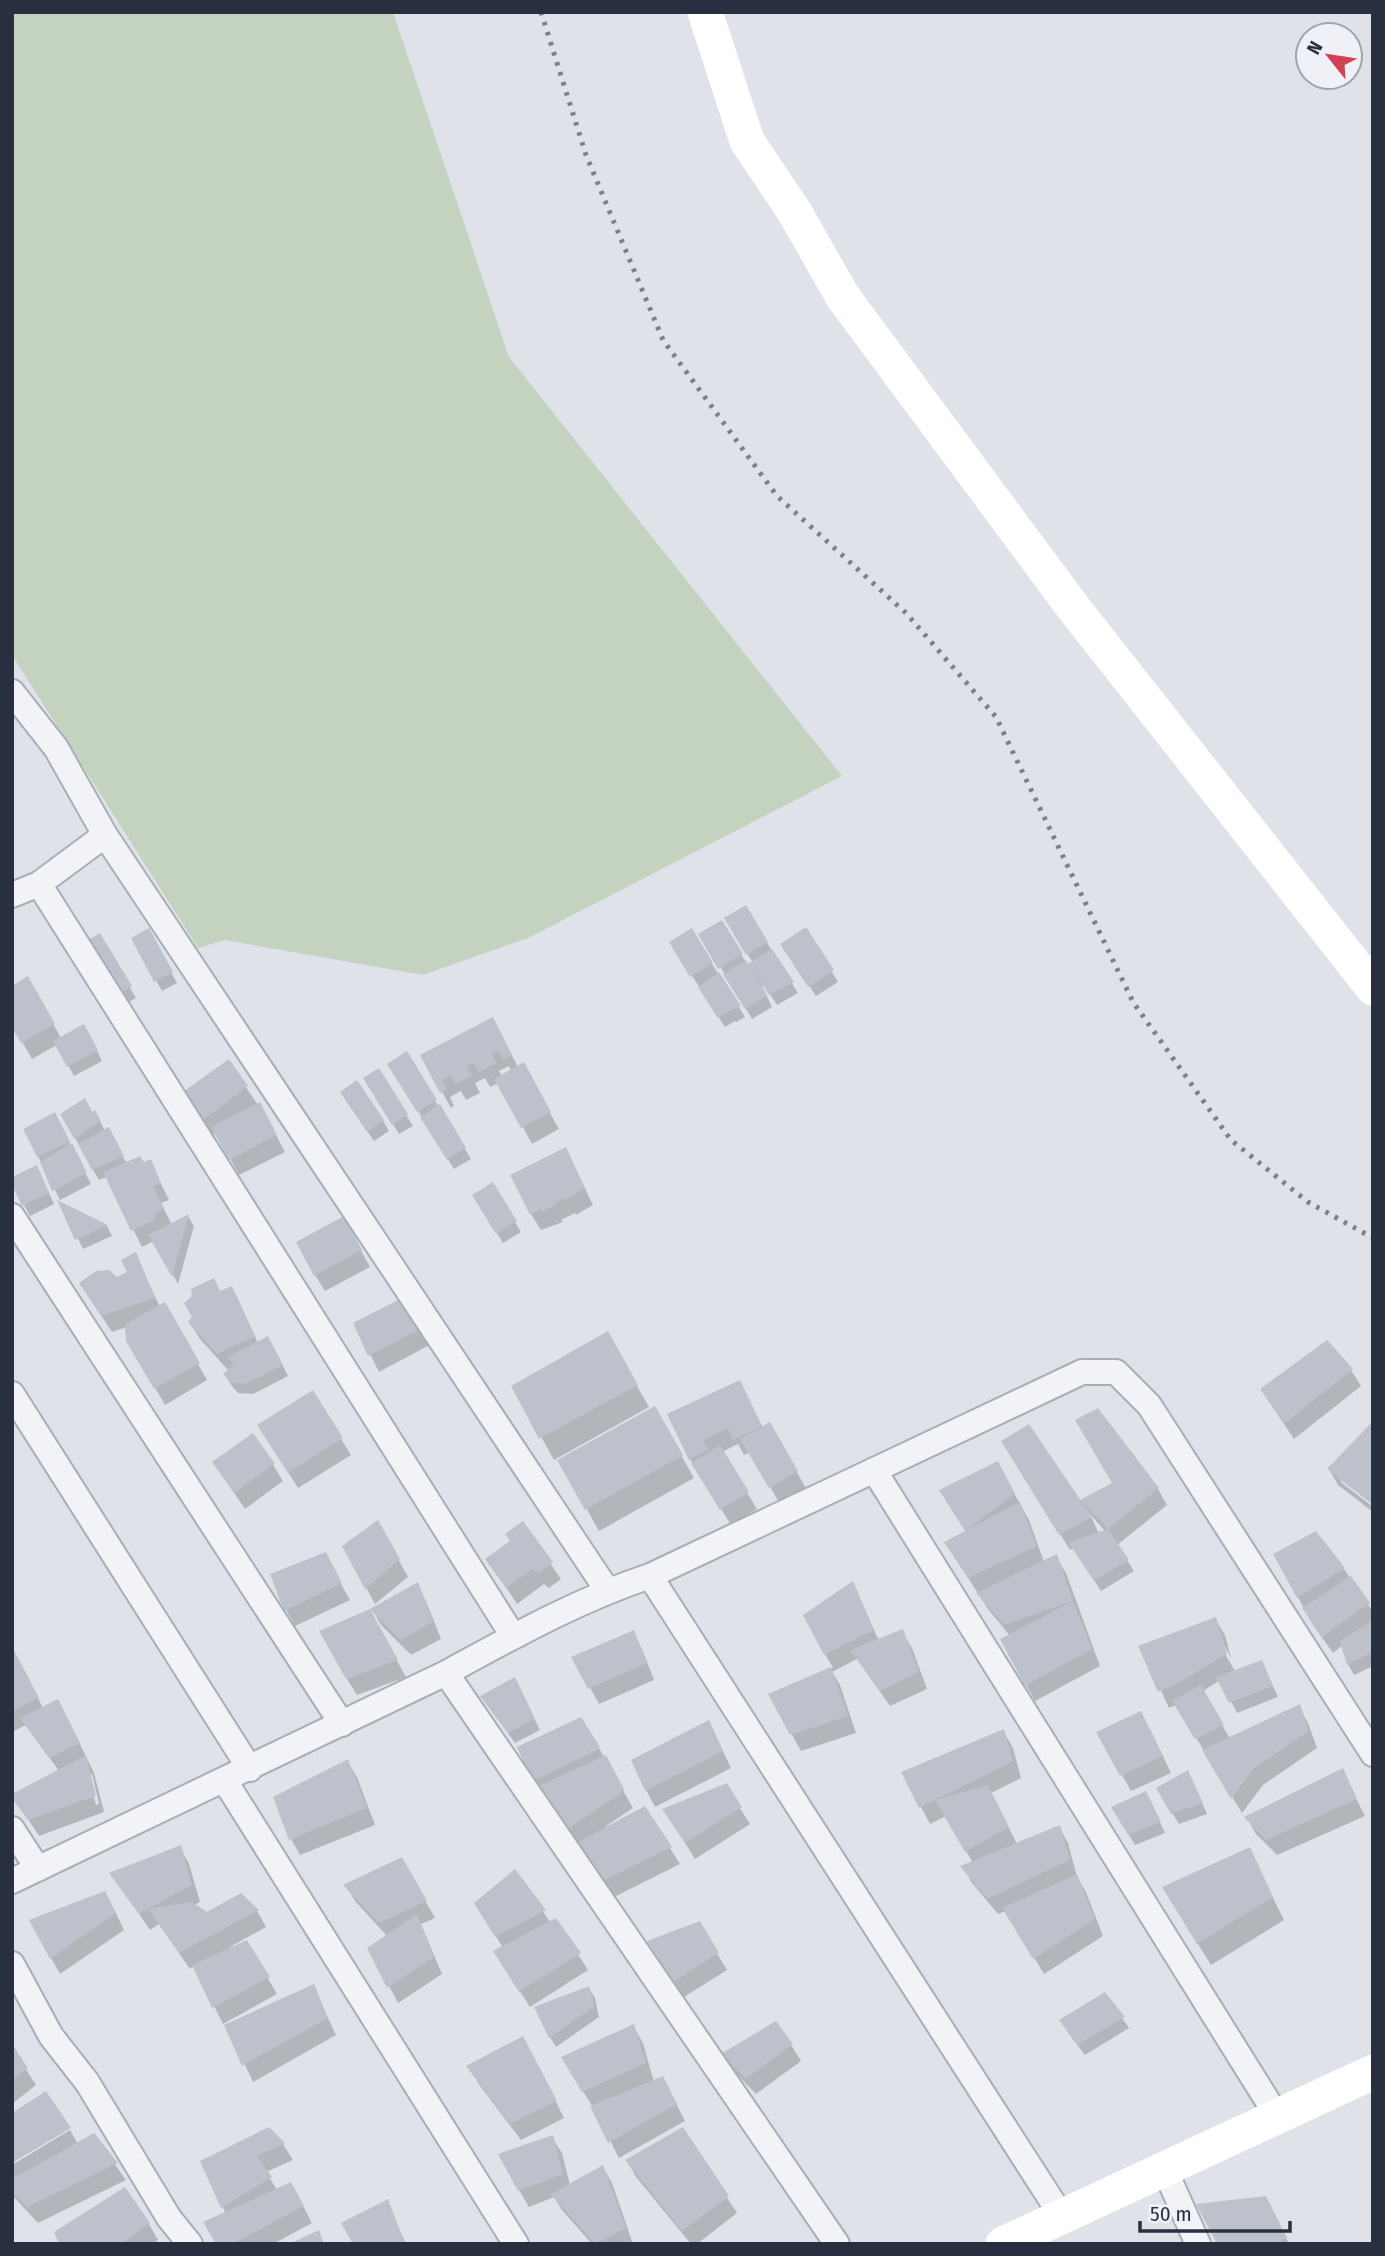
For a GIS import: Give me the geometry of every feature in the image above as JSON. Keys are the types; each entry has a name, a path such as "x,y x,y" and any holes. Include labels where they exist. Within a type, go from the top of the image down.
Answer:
{"street":[{"path":"705,12 747,141 794,211 843,298 1072,606 1373,988"},
{"path":"12,692 56,748 105,835 607,1590"},
{"path":"12,895 39,884 105,835"},
{"path":"39,884 513,1636"},
{"path":"12,1216 342,1724"},
{"path":"12,1881 250,1769 607,1590 650,1576 1082,1372 1116,1371 1149,1405 1373,1754"},
{"path":"12,1394 250,1769"},
{"path":"874,1470 1277,2116"},
{"path":"650,1576 1061,2215"},
{"path":"446,1673 837,2244"},
{"path":"225,1781 516,2244"},
{"path":"12,1829 38,1869"},
{"path":"12,1964 51,2036 87,2082 169,2218 190,2244"},
{"path":"1003,2244 1373,2072"},
{"path":"1164,2168 1198,2244"}],"green space":[{"path":"12,12 393,12 509,357 842,776 528,938 423,975 225,940 198,948 12,655"}],"building":[{"path":"746,905 768,942 746,955 724,918"},
{"path":"722,920 743,954 718,969 698,934"},
{"path":"806,927 834,970 808,987 780,944"},
{"path":"149,928 173,972 154,982 131,938"},
{"path":"692,928 713,963 690,977 669,942"},
{"path":"100,933 132,986 113,997 82,944"},
{"path":"772,949 794,982 769,995 752,968 767,996 745,1009 723,974 746,960 748,964"},
{"path":"719,972 741,1006 717,1017 698,987"},
{"path":"28,976 55,1024 21,1043 12,1028 12,986"},
{"path":"493,1017 512,1055 503,1060 498,1051 492,1054 496,1063 479,1072 474,1063 467,1066 472,1076 455,1084 451,1075 442,1080 446,1089 440,1093 420,1055"},
{"path":"84,1024 98,1050 67,1067 53,1041"},
{"path":"407,1051 437,1100 417,1112 387,1064"},
{"path":"229,1059 248,1086 203,1120 183,1092"},
{"path":"524,1062 551,1112 521,1128 494,1079"},
{"path":"379,1068 408,1114 392,1125 363,1078"},
{"path":"357,1080 384,1120 367,1132 340,1092"},
{"path":"85,1098 92,1112 95,1110 101,1121 75,1140 60,1114"},
{"path":"260,1102 277,1135 229,1160 211,1127"},
{"path":"440,1104 466,1148 447,1160 420,1117"},
{"path":"55,1112 70,1142 37,1157 23,1129"},
{"path":"109,1127 124,1156 92,1170 78,1144"},
{"path":"72,1143 87,1173 52,1191 40,1162"},
{"path":"566,1147 585,1188 542,1212 541,1209 530,1215 510,1175"},
{"path":"140,1156 144,1162 151,1159 161,1183 153,1186 164,1208 154,1214 155,1220 131,1231 103,1172"},
{"path":"37,1165 49,1193 22,1206 12,1185 12,1177"},
{"path":"493,1182 517,1221 496,1234 472,1195"},
{"path":"57,1200 108,1225 75,1240"},
{"path":"189,1214 172,1277 148,1235"},
{"path":"344,1216 362,1250 314,1276 296,1242"},
{"path":"136,1252 155,1298 101,1316 79,1283 96,1271 109,1270 117,1277 127,1272 121,1260"},
{"path":"214,1278 220,1291 232,1286 255,1336 217,1354 188,1322 192,1317 184,1303 192,1296 191,1289"},
{"path":"410,1294 428,1325 368,1356 353,1323"},
{"path":"165,1302 200,1363 154,1389 126,1341 125,1324"},
{"path":"608,1331 638,1385 539,1439 511,1386"},
{"path":"268,1336 283,1365 246,1384 230,1382 223,1374 234,1364 227,1357"},
{"path":"1327,1340 1353,1369 1284,1424 1260,1389"},
{"path":"740,1380 762,1426 733,1440 728,1428 703,1440 708,1450 689,1460 667,1414"},
{"path":"313,1390 343,1438 288,1473 257,1425"},
{"path":"655,1406 683,1455 585,1510 557,1460"},
{"path":"1098,1408 1159,1488 1108,1529 1080,1500 1112,1483 1075,1420"},
{"path":"1373,1421 1373,1505 1327,1469"},
{"path":"770,1422 798,1471 769,1488 740,1439"},
{"path":"1029,1424 1092,1517 1059,1535 1001,1441"},
{"path":"253,1433 275,1464 234,1493 212,1462"},
{"path":"720,1445 749,1492 720,1510 691,1463"},
{"path":"998,1461 1015,1494 965,1531 939,1490"},
{"path":"1020,1502 1037,1546 968,1578 944,1542"},
{"path":"378,1520 400,1559 365,1589 342,1546"},
{"path":"523,1521 553,1562 539,1573 533,1569 506,1588 485,1559 510,1541 505,1534"},
{"path":"1108,1529 1129,1560 1094,1581 1068,1542"},
{"path":"1316,1531 1345,1568 1297,1598 1273,1554"},
{"path":"326,1552 342,1583 284,1611 270,1574"},
{"path":"1057,1554 1073,1601 1004,1625 976,1593"},
{"path":"1351,1576 1370,1603 1322,1637 1302,1608"},
{"path":"853,1581 874,1630 824,1655 803,1615"},
{"path":"418,1582 433,1622 400,1640 370,1609"},
{"path":"1073,1601 1092,1649 1025,1686 1000,1639"},
{"path":"370,1609 398,1660 346,1679 319,1631"},
{"path":"1216,1617 1227,1654 1158,1692 1138,1646"},
{"path":"1373,1620 1373,1652 1347,1665 1340,1641"},
{"path":"903,1629 919,1672 880,1691 850,1650"},
{"path":"634,1630 647,1663 588,1689 571,1657"},
{"path":"15,1652 39,1698 12,1711 12,1653"},
{"path":"1262,1660 1273,1686 1229,1703 1216,1677"},
{"path":"831,1667 848,1716 790,1735 768,1694"},
{"path":"515,1677 535,1719 508,1733 480,1696"},
{"path":"1201,1685 1224,1725 1195,1739 1172,1701"},
{"path":"58,1699 80,1743 49,1758 20,1718"},
{"path":"1300,1704 1309,1731 1254,1768 1231,1799 1202,1750"},
{"path":"1141,1711 1163,1756 1120,1776 1096,1732"},
{"path":"581,1717 600,1747 532,1782 517,1747"},
{"path":"709,1720 723,1751 645,1791 631,1760"},
{"path":"1004,1729 1013,1761 919,1808 901,1772"},
{"path":"86,1755 96,1796 28,1820 12,1794"},
{"path":"606,1755 625,1791 565,1831 532,1789"},
{"path":"348,1759 367,1808 289,1840 273,1797"},
{"path":"1343,1768 1357,1799 1266,1840 1244,1817"},
{"path":"1188,1770 1203,1803 1171,1814 1156,1788"},
{"path":"727,1783 742,1807 685,1843 662,1809"},
{"path":"988,1785 1009,1827 965,1852 935,1800"},
{"path":"1146,1791 1161,1822 1128,1835 1111,1807"},
{"path":"645,1806 672,1847 599,1883 570,1846"},
{"path":"1060,1825 1070,1860 987,1899 960,1866"},
{"path":"181,1845 192,1885 139,1914 109,1873"},
{"path":"1250,1847 1273,1897 1197,1944 1162,1887"},
{"path":"402,1857 427,1901 379,1923 343,1885"},
{"path":"515,1869 546,1910 495,1937 474,1903"},
{"path":"1077,1874 1095,1919 1033,1959 1002,1908"},
{"path":"105,1891 116,1913 50,1959 29,1920"},
{"path":"241,1893 259,1910 179,1953 148,1909 192,1902 207,1912"},
{"path":"417,1914 434,1957 387,1988 367,1948"},
{"path":"556,1918 581,1953 519,1992 493,1951"},
{"path":"700,1921 719,1953 673,1982 647,1941"},
{"path":"247,1940 270,1977 212,2008 192,1965"},
{"path":"314,1984 328,2018 242,2066 224,2025"},
{"path":"589,1986 595,2006 549,2038 534,2007"},
{"path":"1105,1992 1125,2017 1077,2045 1059,2020"},
{"path":"776,2021 793,2044 746,2079 721,2054"},
{"path":"634,2024 646,2063 582,2092 561,2057"},
{"path":"523,2036 557,2101 510,2124 466,2066"},
{"path":"12,2044 28,2068 12,2080"},
{"path":"663,2076 677,2104 608,2143 590,2106"},
{"path":"46,2091 71,2128 12,2163 12,2113"},
{"path":"269,2127 285,2143 257,2156 272,2177 221,2208 200,2161"},
{"path":"683,2127 729,2196 682,2231 625,2160"},
{"path":"94,2133 118,2163 27,2207 12,2192 12,2179"},
{"path":"553,2135 563,2174 518,2191 498,2154"},
{"path":"603,2165 626,2228 595,2244 551,2194"},
{"path":"291,2182 304,2206 232,2244 216,2244 203,2222"},
{"path":"125,2187 150,2223 121,2244 59,2244 54,2232"},
{"path":"1266,2196 1287,2238 1275,2244 1217,2244 1196,2204"},
{"path":"388,2199 405,2244 353,2244 341,2223"},
{"path":"319,2230 324,2244 289,2244"}],"railway":[{"path":"541,12 586,155 663,340 777,496 906,613 996,717 1133,1002 1231,1140 1308,1202 1373,1238"}]}
